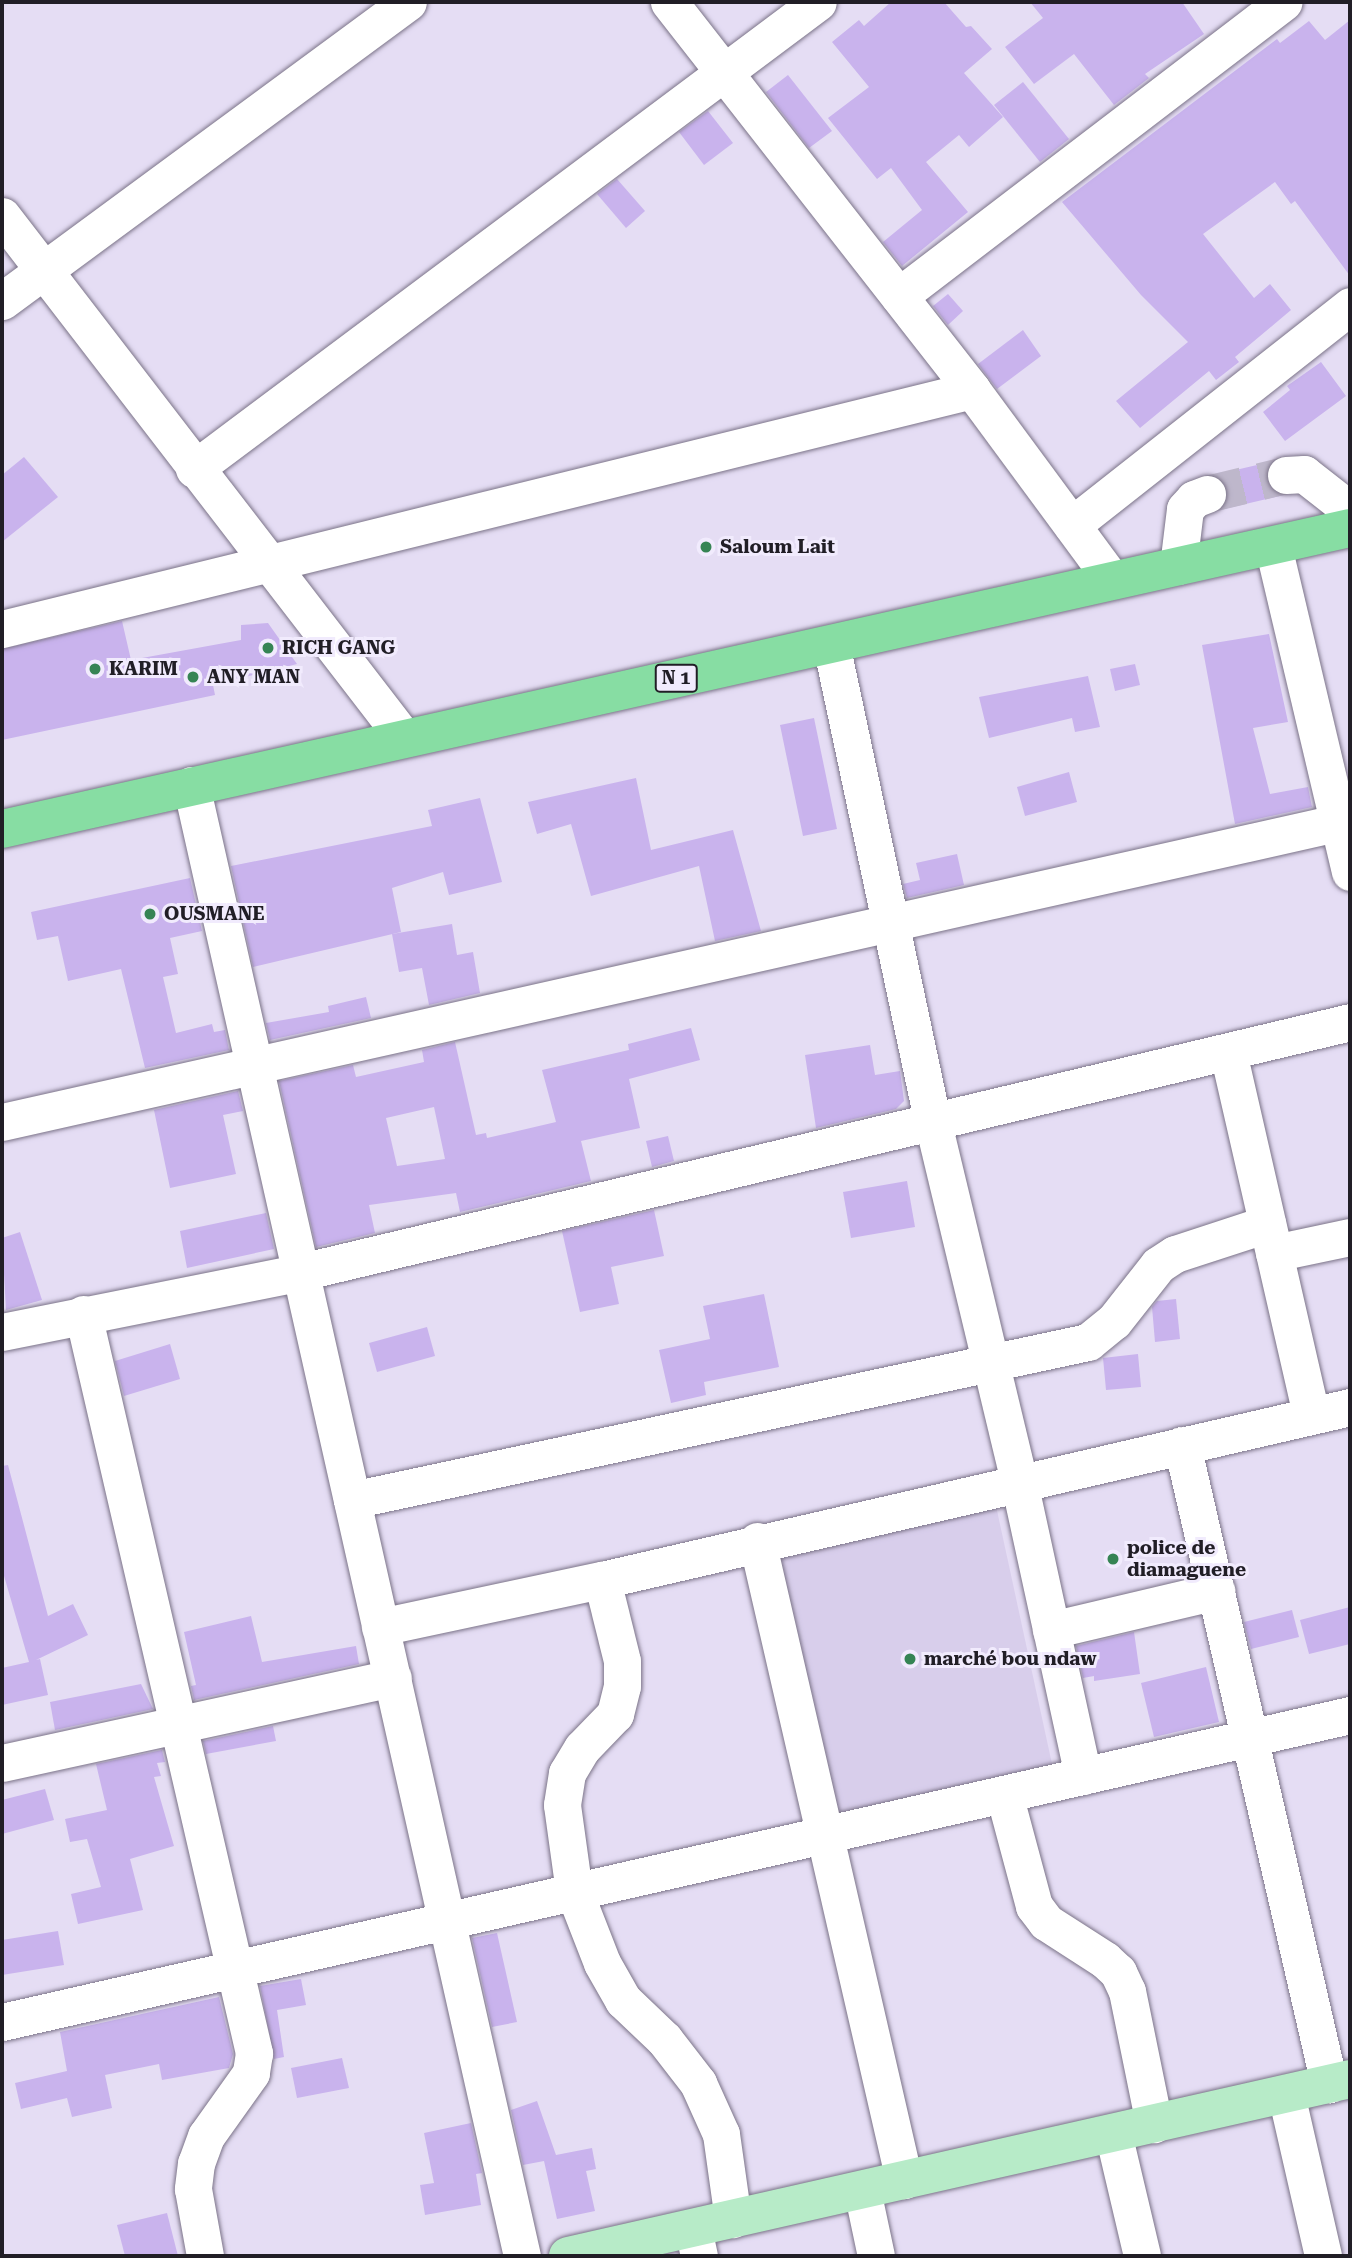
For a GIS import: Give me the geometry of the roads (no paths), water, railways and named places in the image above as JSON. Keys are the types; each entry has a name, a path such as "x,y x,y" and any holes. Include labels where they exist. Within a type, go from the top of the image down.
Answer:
{"highway":[{"name":"N 1","path":"2,829 1350,528"}],"main road":[{"path":"568,2256 696,2242 733,2219 1340,2082"}],"street":[{"path":"2,301 408,2"},
{"path":"670,2 972,390 1112,580"},
{"path":"194,469 818,2"},
{"path":"899,296 1283,2"},
{"path":"2,216 265,564 404,738"},
{"path":"1072,525 1350,306"},
{"path":"2,629 972,390"},
{"path":"1286,475 1304,474 1350,510"},
{"path":"1178,566 1185,509 1194,499 1207,495"},
{"path":"1273,546 1344,821 1350,872"},
{"path":"831,644 933,1124 1019,1482 1083,1776"},
{"path":"191,785 522,2256"},
{"path":"2,1122 254,1067 888,921 1344,821"},
{"path":"2,1332 301,1272 1350,1023"},
{"path":"1228,1052 1311,1415"},
{"path":"352,1500 1088,1342 1108,1327 1158,1265 1175,1254 1270,1238 1350,1237"},
{"path":"83,1314 254,2053 251,2073 206,2136 196,2163 193,2189 205,2256"},
{"path":"380,1627 602,1580 757,1541 1350,1406"},
{"path":"1182,1445 1250,1738 1340,2082"},
{"path":"757,1541 904,2180"},
{"path":"602,1580 622,1661 622,1686 615,1714 582,1748 567,1773 562,1805 574,1891 602,1963 623,2000 664,2039 698,2082 721,2134 733,2219"},
{"path":"1051,1630 1216,1591"},
{"path":"2,1763 178,1728 393,1678"},
{"path":"2,2022 1350,1715"},
{"path":"1004,1794 1034,1906 1046,1922 1105,1960 1127,1990 1154,2124"},
{"path":"1286,2094 1323,2256"},
{"path":"1113,2133 1142,2256"},
{"path":"862,2190 876,2256"}],"tunnel":[{"path":"1207,494 1286,475"}],"place":[{"name":"Saloum Lait","path":"706,547"},
{"name":"RICH GANG","path":"268,648"},
{"name":"KARIM","path":"95,669"},
{"name":"ANY MAN","path":"193,677"},
{"name":"OUSMANE","path":"150,914"},
{"name":"police de diamaguene","path":"1113,1559"},
{"name":"marché bou ndaw","path":"910,1659"}]}
